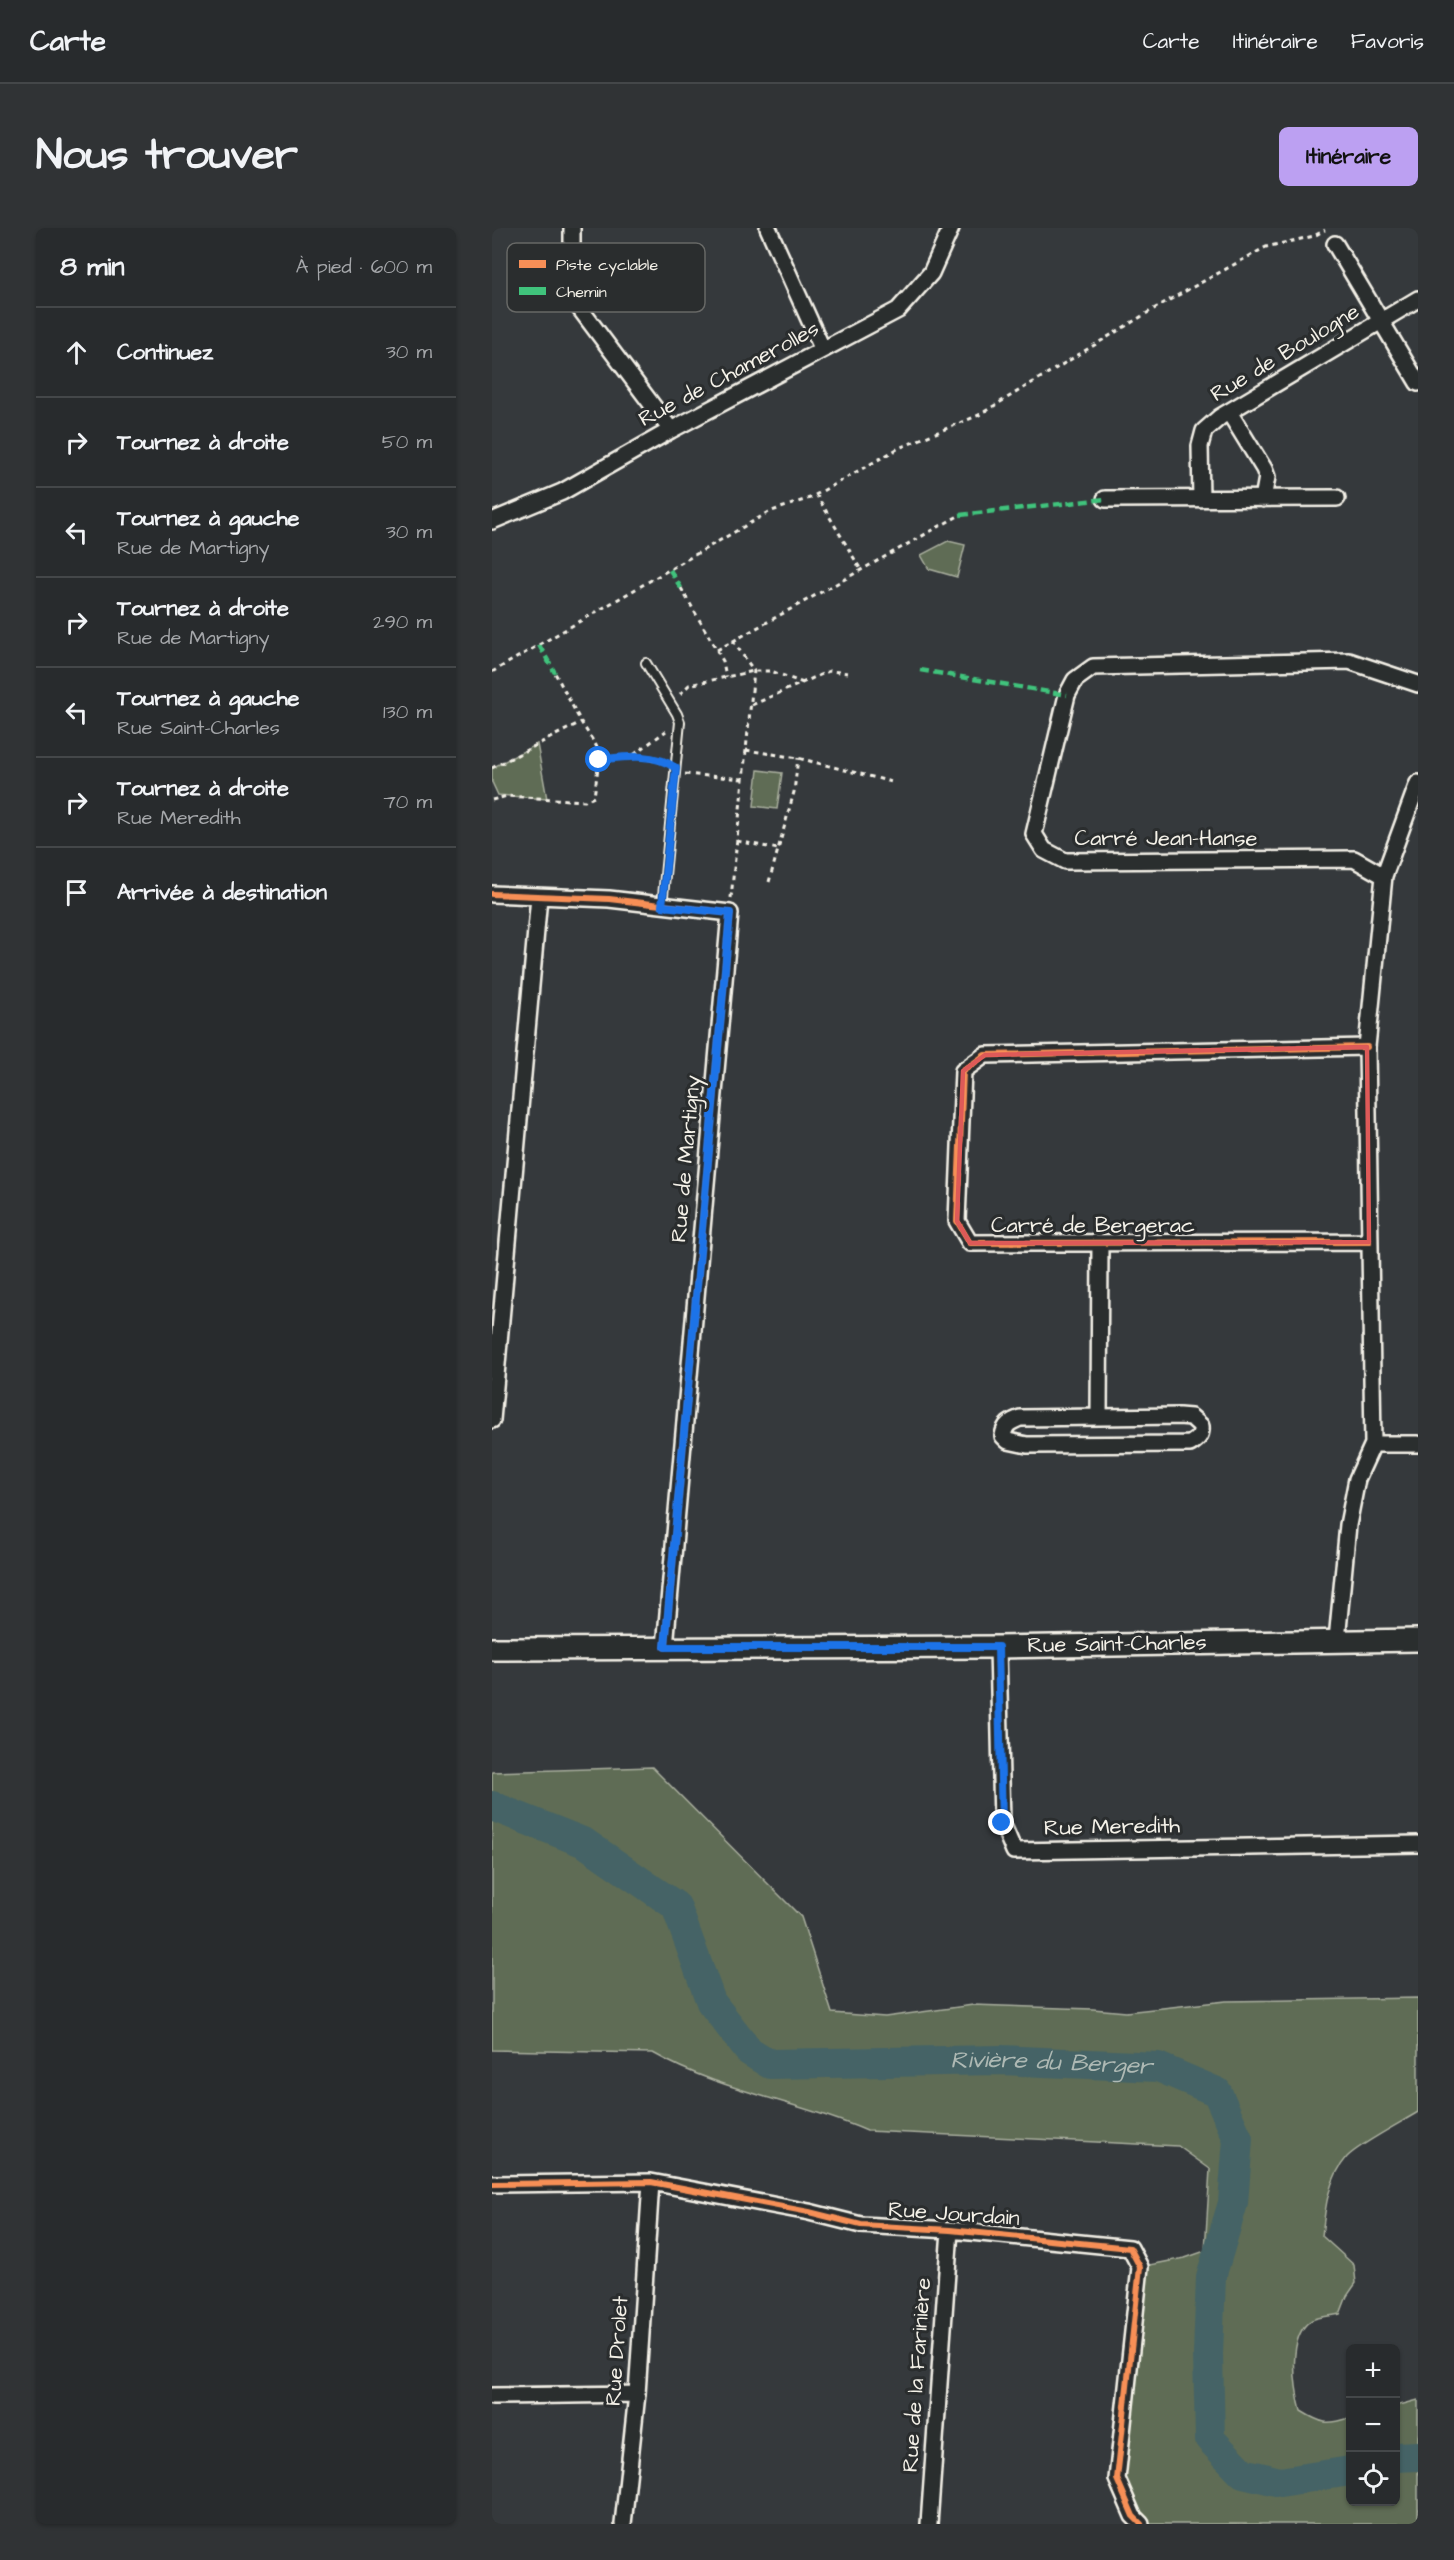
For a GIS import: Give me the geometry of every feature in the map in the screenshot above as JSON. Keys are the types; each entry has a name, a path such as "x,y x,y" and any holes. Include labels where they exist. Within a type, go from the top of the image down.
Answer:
{"street":[{"path":"768,228 822,348"},
{"name":"Rue de Chamerolles","path":"492,521 562,492 822,348 898,310 932,273 951,228"},
{"path":"1335,244 1418,383"},
{"name":"Rue de Boulogne","path":"1201,499 1200,446 1204,431 1229,412 1418,299"},
{"path":"582,312 671,430"},
{"path":"1229,412 1264,469 1267,477 1263,499"},
{"path":"1106,499 1337,498"},
{"name":"Carré Jean-Hanse","path":"1384,876 1354,859 1065,861 1044,850 1034,834 1067,695 1076,680 1093,667 1349,661 1418,684"},
{"path":"1337,1641 1348,1525 1357,1479 1373,1444 1367,1047 1384,876 1418,783"},
{"name":"Rue de Martigny","path":"492,894 609,900 730,913 665,1647"},
{"path":"492,1420 539,897"},
{"name":"Carré de Bergerac","path":"1367,1047 984,1055 963,1071 957,1221 970,1243 1369,1242"},
{"path":"1099,1417 1100,1243"},
{"path":"1099,1417 1191,1417 1197,1420 1202,1432 1197,1440 1182,1445 1027,1445 1008,1441 1003,1436 1009,1422 1020,1418 1099,1417"},
{"path":"1373,1444 1418,1444"},
{"name":"Rue Saint-Charles","path":"492,1649 998,1647 1418,1640"},
{"name":"Rue Meredith","path":"998,1647 1002,1823 1014,1851 1418,1844"},
{"name":"Rue Jourdain","path":"492,2184 651,2182 809,2212 861,2225 950,2230 1130,2248 1140,2267 1117,2479 1133,2516 1141,2524"},
{"name":"Rue Drolet","path":"623,2524 637,2394 651,2182"},
{"name":"Rue de la Farinière","path":"929,2524 950,2230"},
{"path":"492,2396 637,2394"}],"lane":[{"path":"646,663 680,722 662,906"}],"path":[{"path":"492,672 769,512 816,495 900,448 979,416 1162,304 1266,247 1314,236 1329,228"},
{"path":"816,495 861,570"},
{"path":"717,650 960,515"},
{"path":"681,588 723,661 726,677"},
{"path":"730,906 754,671 733,641"},
{"path":"632,756 666,731 672,720 676,699 689,685 754,671 771,671 802,683"},
{"path":"751,706 829,671 848,673"},
{"path":"492,800 507,796 590,800 596,791 599,760 597,747 555,673"},
{"path":"492,768 581,722"},
{"path":"746,750 798,758 892,782"},
{"path":"599,760 632,756 662,761 676,771 743,779"},
{"path":"769,882 794,792 798,758"},
{"path":"737,841 778,849"}],"highlighted area":[{"path":"1367,1047 1369,1242 970,1243 957,1221 963,1071 985,1055"}],"green space":[{"path":"948,541 965,545 957,577 929,569 921,555"},
{"path":"537,744 547,799 498,795 492,782 492,768"},
{"path":"758,770 782,773 777,809 754,806"},
{"path":"652,1767 801,1917 832,2013 885,2017 973,2005 1126,2012 1226,2001 1418,1998 1418,2112 1353,2152 1347,2157 1336,2175 1326,2204 1322,2236 1354,2265 1356,2283 1347,2296 1340,2314 1312,2320 1304,2327 1298,2337 1294,2363 1301,2411 1314,2419 1325,2422 1346,2419 1346,2506 1400,2506 1400,2405 1418,2400 1418,2524 1141,2524 1117,2479 1140,2267 1185,2258 1205,2251 1210,2169 1178,2146 867,2131 705,2077 653,2053 492,2050 492,1772"}],"waterway":[{"name":"Rivière du Berger","path":"492,1806 585,1843 676,1906 711,2002 749,2051 770,2064 1000,2060 1158,2067 1217,2092 1238,2139 1233,2203 1211,2277 1208,2354 1210,2439 1243,2473 1280,2482 1346,2472"},
{"name":"Rivière du Berger","path":"1400,2457 1418,2456"}],"marked path":[{"path":"960,515 1105,499"},
{"path":"670,570 681,588"},
{"path":"539,645 555,673"},
{"path":"920,670 1067,695"}],"cycle path":[{"path":"492,894 609,899 730,913 665,1647"},
{"path":"1367,1047 985,1055 963,1071 957,1221 970,1243 1369,1242"},
{"path":"492,2184 651,2182 809,2212 861,2225 950,2230 1130,2248 1140,2267 1117,2479 1133,2516 1141,2524"}],"route":[{"path":"599,760 632,756 646,757 668,763 676,768 662,906 730,913 665,1647 998,1647 1002,1823"}]}
